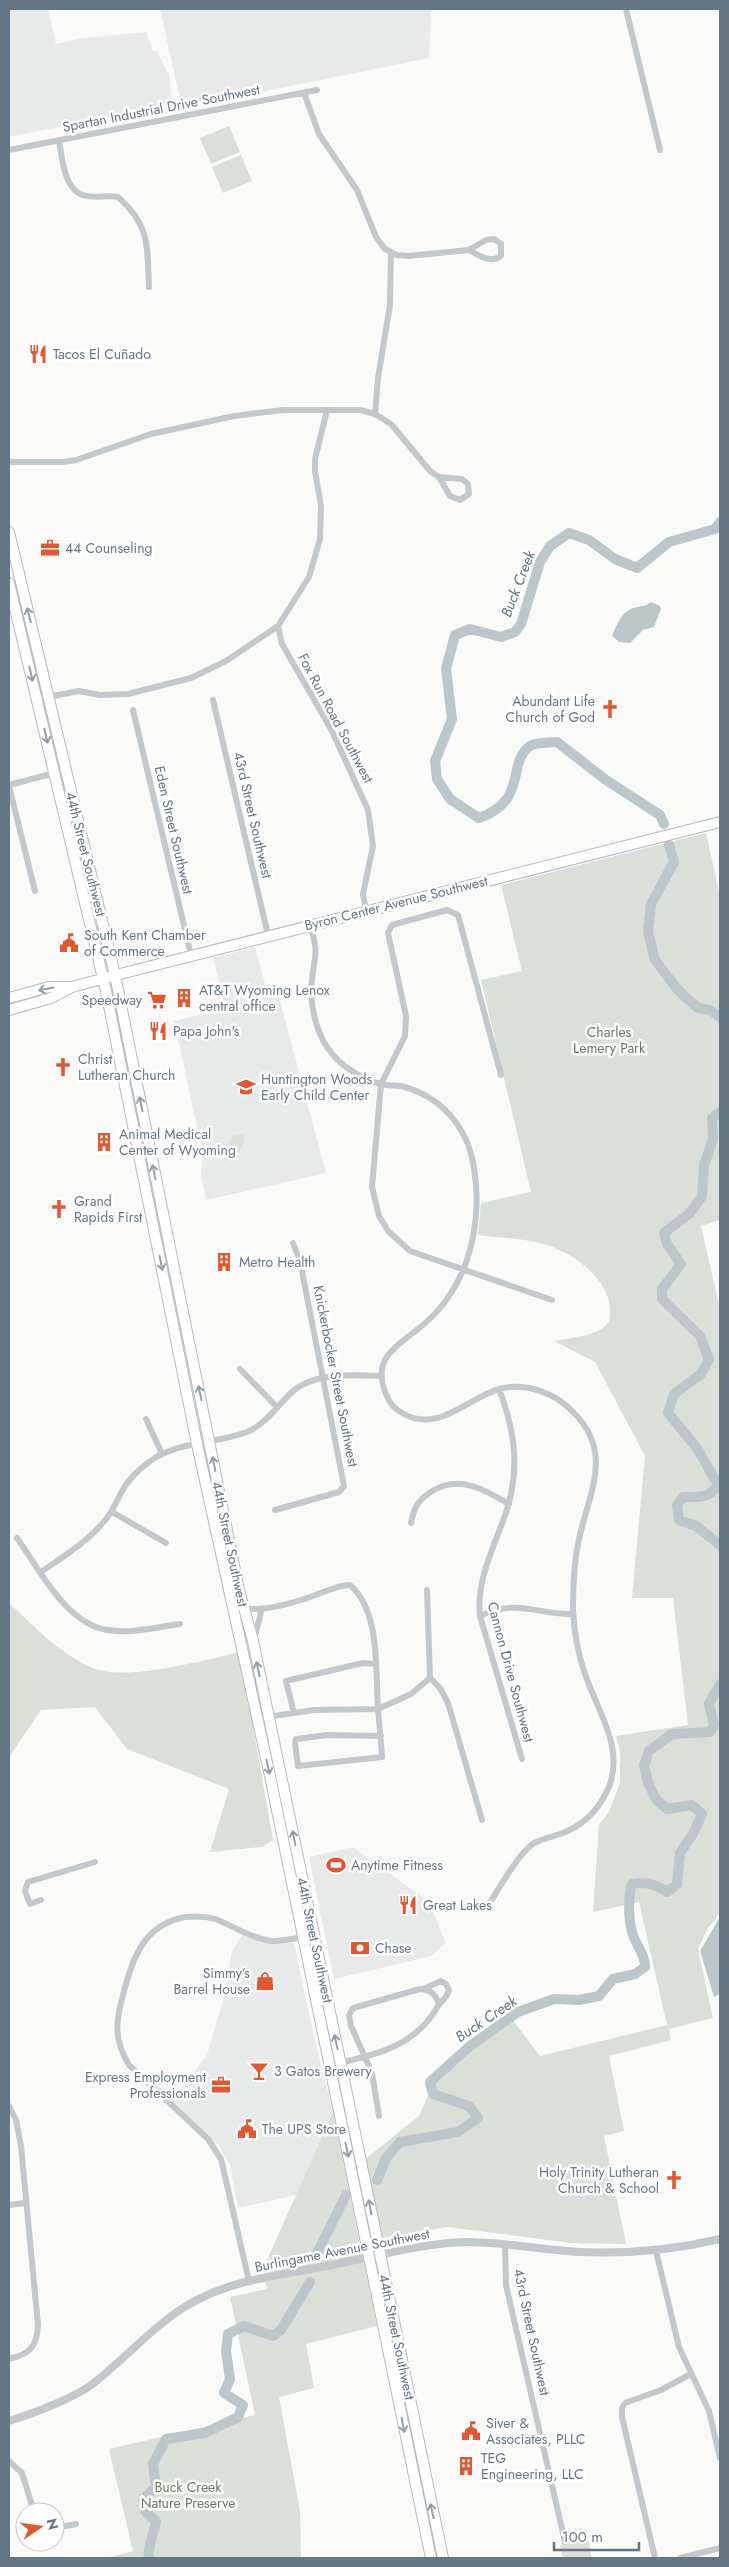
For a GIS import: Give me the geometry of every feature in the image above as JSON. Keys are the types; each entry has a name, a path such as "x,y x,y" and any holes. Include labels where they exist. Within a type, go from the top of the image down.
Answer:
{"main road":[{"name":"44th Street Southwest","path":"9,532 115,975 209,1441 269,1716 442,2558"},
{"name":"44th Street Southwest","path":"9,583 103,978 197,1444 303,1937 431,2558"},
{"path":"21,631 33,632"},
{"name":"Byron Center Avenue Southwest","path":"9,1010 54,997 72,987 103,978 720,822"},
{"name":"Byron Center Avenue Southwest","path":"9,998 49,987 72,987"},
{"path":"168,1296 176,1300 182,1309"},
{"path":"276,1811 288,1809"},
{"path":"300,1924 314,1934"},
{"path":"303,1937 309,1939 316,1947"},
{"path":"347,2093 336,2100 349,2107"}],"street":[{"path":"626,9 660,150"},
{"name":"Spartan Industrial Drive Southwest","path":"9,150 317,90"},
{"path":"304,93 319,134 356,190 380,242 391,252 408,256 469,250 486,240 494,239 501,244 502,251 501,256 494,260 483,258 469,250"},
{"path":"59,140 69,183 77,192 85,196 118,197 136,214 143,227 146,241 149,287"},
{"path":"375,414 378,378 390,304 391,252"},
{"path":"9,462 63,462 186,426 283,410 360,410 375,414 391,424 430,471 439,477 450,496 456,500 466,498 469,494 468,484 462,478 439,477"},
{"path":"37,699 79,691 100,695 128,694 191,678 226,661 278,626 308,577 320,539 321,506 315,471 315,459 327,410"},
{"name":"Fox Run Road Southwest","path":"278,626 282,644 332,731 368,810 373,846 363,894 366,910"},
{"name":"43rd Street Southwest","path":"213,700 268,935"},
{"name":"Eden Street Southwest","path":"133,710 191,955"},
{"path":"34,892 9,785 66,770"},
{"path":"501,1075 458,914 447,910 392,925 388,933 404,1000 405,1036 381,1084 372,1187 379,1216 388,1231 410,1251 552,1300"},
{"path":"310,925 316,951 312,1002 321,1037 334,1057 354,1072 381,1084 398,1086 427,1095 447,1111 468,1143 474,1168 477,1192 474,1226 464,1270 438,1312 393,1348 385,1359 381,1376 386,1394 395,1408 406,1416 422,1420 436,1419 450,1414 498,1390 520,1387 544,1392 561,1400 584,1424 594,1450 597,1467 575,1563 573,1614 583,1669 607,1729 613,1751 610,1785 599,1807 583,1822 569,1831 536,1842 527,1848 489,1904"},
{"name":"Knickerbocker Street Southwest","path":"274,1510 339,1492 344,1486 300,1261 293,1243"},
{"path":"240,1369 277,1407"},
{"path":"41,1572 85,1541 112,1512 121,1491 135,1474 150,1461 162,1454 248,1431 262,1423 294,1390 324,1379 360,1375 381,1376"},
{"name":"Cannon Drive Southwest","path":"498,1390 512,1432 516,1460 509,1504 485,1566 478,1599 480,1616 522,1759"},
{"path":"146,1419 162,1454"},
{"path":"410,1523 414,1508 419,1500 444,1484 462,1483 482,1488 509,1504"},
{"path":"112,1512 166,1543"},
{"path":"17,1538 68,1609 96,1627 120,1631 180,1624"},
{"path":"244,1608 262,1609 306,1599 343,1585 350,1585 360,1597 370,1620 376,1664 378,1708 381,1736 382,1757 298,1766 296,1739 327,1735 381,1736"},
{"path":"426,1590 430,1678 440,1688 448,1703 482,1820"},
{"path":"480,1616 508,1607 528,1607 560,1614 573,1614"},
{"path":"253,1641 262,1609"},
{"path":"294,1713 286,1681 363,1662 376,1664"},
{"path":"257,1719 314,1710 378,1708 411,1694 430,1678"},
{"path":"41,1900 30,1904 24,1891 28,1882 95,1862"},
{"path":"249,2281 221,2159 208,2139 129,2065 121,2051 116,2033 118,2013 135,1955 150,1932 171,1920 192,1916 214,1919 253,1936 272,1941 303,1937"},
{"path":"340,2063 366,2058 388,2051 411,2036 430,2019 448,1994 446,1984 441,1981 423,1989 353,2008 349,2015 351,2026 366,2058 372,2073 379,2116"},
{"path":"423,1989 430,1990 436,1996 439,2005"},
{"path":"9,2106 16,2120 21,2146 38,2325 38,2340 33,2349 26,2354 9,2359"},
{"path":"9,2205 25,2203"},
{"name":"Burlingame Avenue Southwest","path":"9,2421 51,2406 94,2384 151,2331 189,2303 213,2292 249,2281 438,2244 505,2244 580,2252 656,2251 720,2239"},
{"name":"43rd Street Southwest","path":"505,2244 505,2271 510,2302 565,2542"},
{"path":"656,2251 679,2347 709,2411 720,2458"},
{"path":"655,2558 622,2417 622,2408 625,2403 661,2390 691,2374"},
{"path":"9,2461 22,2473 31,2502"},
{"path":"65,2526 76,2524"},
{"path":"680,2558 720,2548"}],"shaded area":[{"path":"9,9 48,9 56,44 82,38 146,32 153,51 157,51 170,77 171,104 9,137"},
{"path":"160,9 431,9 429,58 182,108"},
{"path":"651,602 660,606 661,609 654,627 643,630 630,643 619,642 612,636 624,614"},
{"name":"Huntington Woods Early Child Center","path":"255,947 268,995 278,993 326,1173 206,1200 201,1174 203,1154 174,1021 225,1009 213,958"},
{"path":"353,1847 429,1902 446,1943 431,1956 334,1979 309,1857"},
{"path":"720,1917 720,1994 714,1997 700,1951"},
{"path":"242,1935 262,1943 294,1943 314,2037 333,2112 296,2195 238,2208 230,2165 219,2146 172,2102 207,2055 224,1997 232,1951"}],"green space":[{"path":"229,126 240,152 211,164 200,138"},
{"path":"241,155 252,181 223,193 212,167"},
{"name":"Charles Lemery Park","path":"706,833 720,896 720,1220 701,1226 720,1309 720,1913 708,1928 698,1949 713,2018 669,2029 671,2040 609,2056 624,2131 604,2136 626,2244 571,2243 448,2227 381,2238 364,2160 419,2116 434,2082 452,2064 511,2018 540,2056 667,2025 639,1902 593,1912 599,1825 609,1812 620,1782 620,1751 616,1736 688,1725 673,1598 632,1598 645,1456 595,1362 554,1341 594,1333 607,1324 610,1319 610,1312 604,1288 580,1262 560,1250 541,1243 478,1235 481,1203 531,1192 481,980 522,971 501,885"},
{"path":"244,1134 242,1147 238,1153 226,1158 224,1146 230,1142 232,1136"},
{"path":"9,1603 59,1648 93,1668 107,1672 124,1673 165,1668 240,1652 273,1840 262,1847 210,1852 229,1789 127,1749 95,1707 41,1710 9,1757"},
{"name":"Buck Creek Nature Preserve","path":"333,2112 377,2326 306,2344 314,2388 279,2397 300,2511 301,2558 107,2558 133,2551 109,2449 255,2415 230,2297 267,2289 263,2269"},
{"path":"588,2539 592,2558 563,2558 560,2545"}],"waterway":[{"name":"Buck Creek","path":"664,824 660,815 606,780 557,742 533,745 523,753 511,792 505,802 495,810 479,818 450,799 437,779 435,761 452,719 446,669 455,635 470,629 501,637 515,632 521,624 540,562 550,546 569,533 589,540 615,559 637,568 669,542 715,529 720,522"},
{"name":"Buck Creek","path":"669,845 674,862 651,904 648,932 655,960 678,990 698,1008 710,1010 720,1017"},
{"name":"Buck Creek","path":"720,1112 712,1118 713,1139 704,1165 702,1196 690,1213 664,1233 667,1244 681,1264 662,1289 662,1299 700,1336 709,1359 701,1374 674,1394 668,1413 697,1448 718,1485 715,1490 707,1495 683,1497 677,1505 679,1520 696,1526 720,1545"},
{"name":"Buck Creek","path":"377,2180 386,2158 400,2142 458,2132 478,2118 469,2106 433,2094 430,2082 470,2046 518,2012 554,1999 579,2000 599,1996 613,1979 635,1974 645,1967 644,1958 633,1935 630,1923 629,1903 632,1884 650,1884 667,1892 677,1884 680,1853 693,1834 702,1814 692,1805 667,1809 656,1799 648,1783 644,1765 649,1751 672,1734 710,1732 714,1725 709,1704 720,1684"},
{"name":"Buck Creek","path":"316,2255 346,2195"},
{"name":"Buck Creek","path":"149,2558 156,2521 145,2511 143,2499 156,2487 153,2464 166,2439 205,2433 238,2417 243,2405 224,2393 230,2379 226,2351 228,2334 244,2326 273,2336 281,2330 310,2282"}],"place":[{"name":"Tacos El Cuñado","path":"38,354"},
{"name":"44 Counseling","path":"50,548"},
{"name":"Abundant Life Church of God","path":"610,709"},
{"name":"South Kent Chamber of Commerce","path":"69,943"},
{"name":"AT&T Wyoming Lenox central office","path":"184,998"},
{"name":"Speedway","path":"157,1000"},
{"name":"Papa John's","path":"158,1031"},
{"name":"Christ Lutheran Church","path":"63,1067"},
{"name":"Huntington Woods Early Child Center","path":"246,1087"},
{"name":"Animal Medical Center of Wyoming","path":"104,1142"},
{"name":"Grand Rapids First","path":"59,1209"},
{"name":"Metro Health","path":"224,1262"},
{"name":"Anytime Fitness","path":"336,1865"},
{"name":"Great Lakes","path":"408,1905"},
{"name":"Chase","path":"360,1948"},
{"name":"Simmy’s Barrel House","path":"265,1981"},
{"name":"3 Gatos Brewery","path":"259,2071"},
{"name":"Express Employment Professionals","path":"221,2085"},
{"name":"The UPS Store","path":"247,2129"},
{"name":"Holy Trinity Lutheran Church & School","path":"674,2180"},
{"name":"Siver & Associates, PLLC","path":"471,2431"},
{"name":"TEG Engineering, LLC","path":"466,2466"}]}
